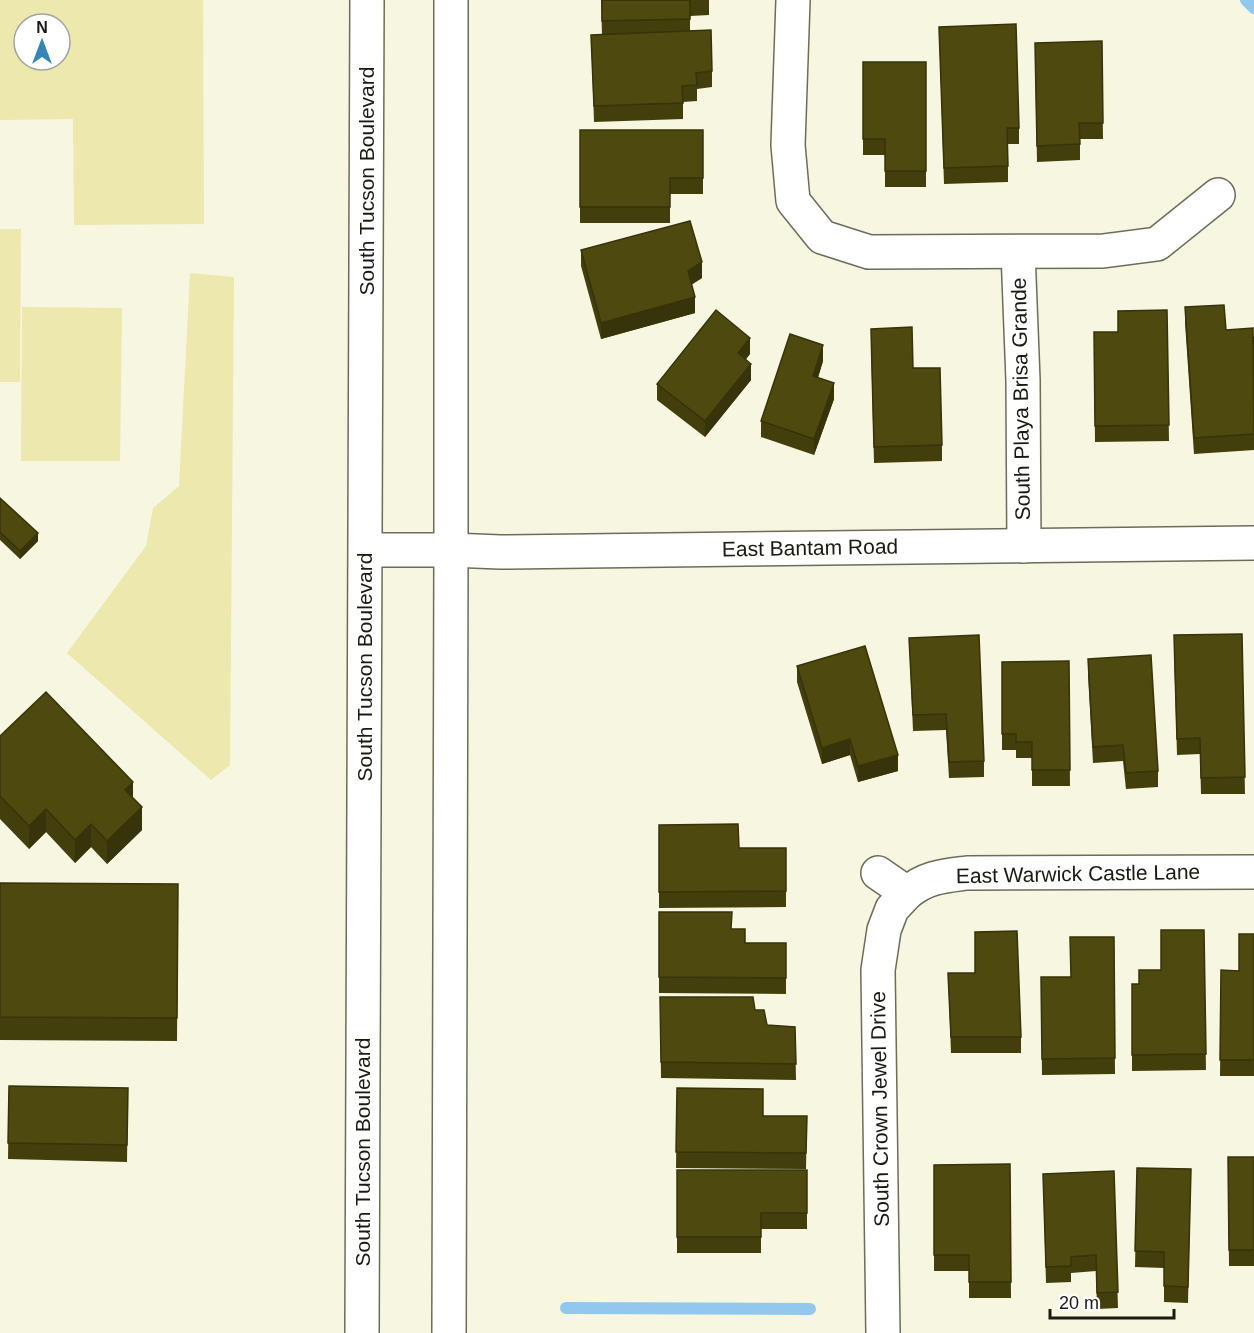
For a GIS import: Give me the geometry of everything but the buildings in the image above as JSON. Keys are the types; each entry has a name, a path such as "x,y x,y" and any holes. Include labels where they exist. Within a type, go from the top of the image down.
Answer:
{"street":[{"name":"South Tucson Boulevard","path":"362,1333 367,0"},
{"path":"449,1333 451,0"},
{"name":"South Playa Brisa Grande","path":"793,0 788,145 793,201 809,241 822,237 869,252 1103,251 1156,244 1218,195"},
{"name":"South Playa Brisa Grande","path":"1018,252 1023,380 1024,546"},
{"name":"East Bantam Road","path":"366,550 500,552 1254,543"},
{"name":"East Warwick Castle Lane","path":"907,894 917,885 935,877 968,873 1254,872"},
{"path":"878,873 907,894"},
{"name":"South Crown Jewel Drive","path":"883,1333 878,970 884,930 892,909 907,894"}],"shaded area":[{"path":"0,0 203,0 204,224 74,225 73,119 0,120"},
{"path":"0,229 21,229 20,382 0,382"},
{"path":"190,273 234,277 230,765 211,780 67,653 146,546 153,508 179,486"},
{"path":"22,307 122,308 120,461 21,461"}],"waterway":[{"path":"1246,0 1254,8"},
{"path":"566,1308 810,1309"}]}
